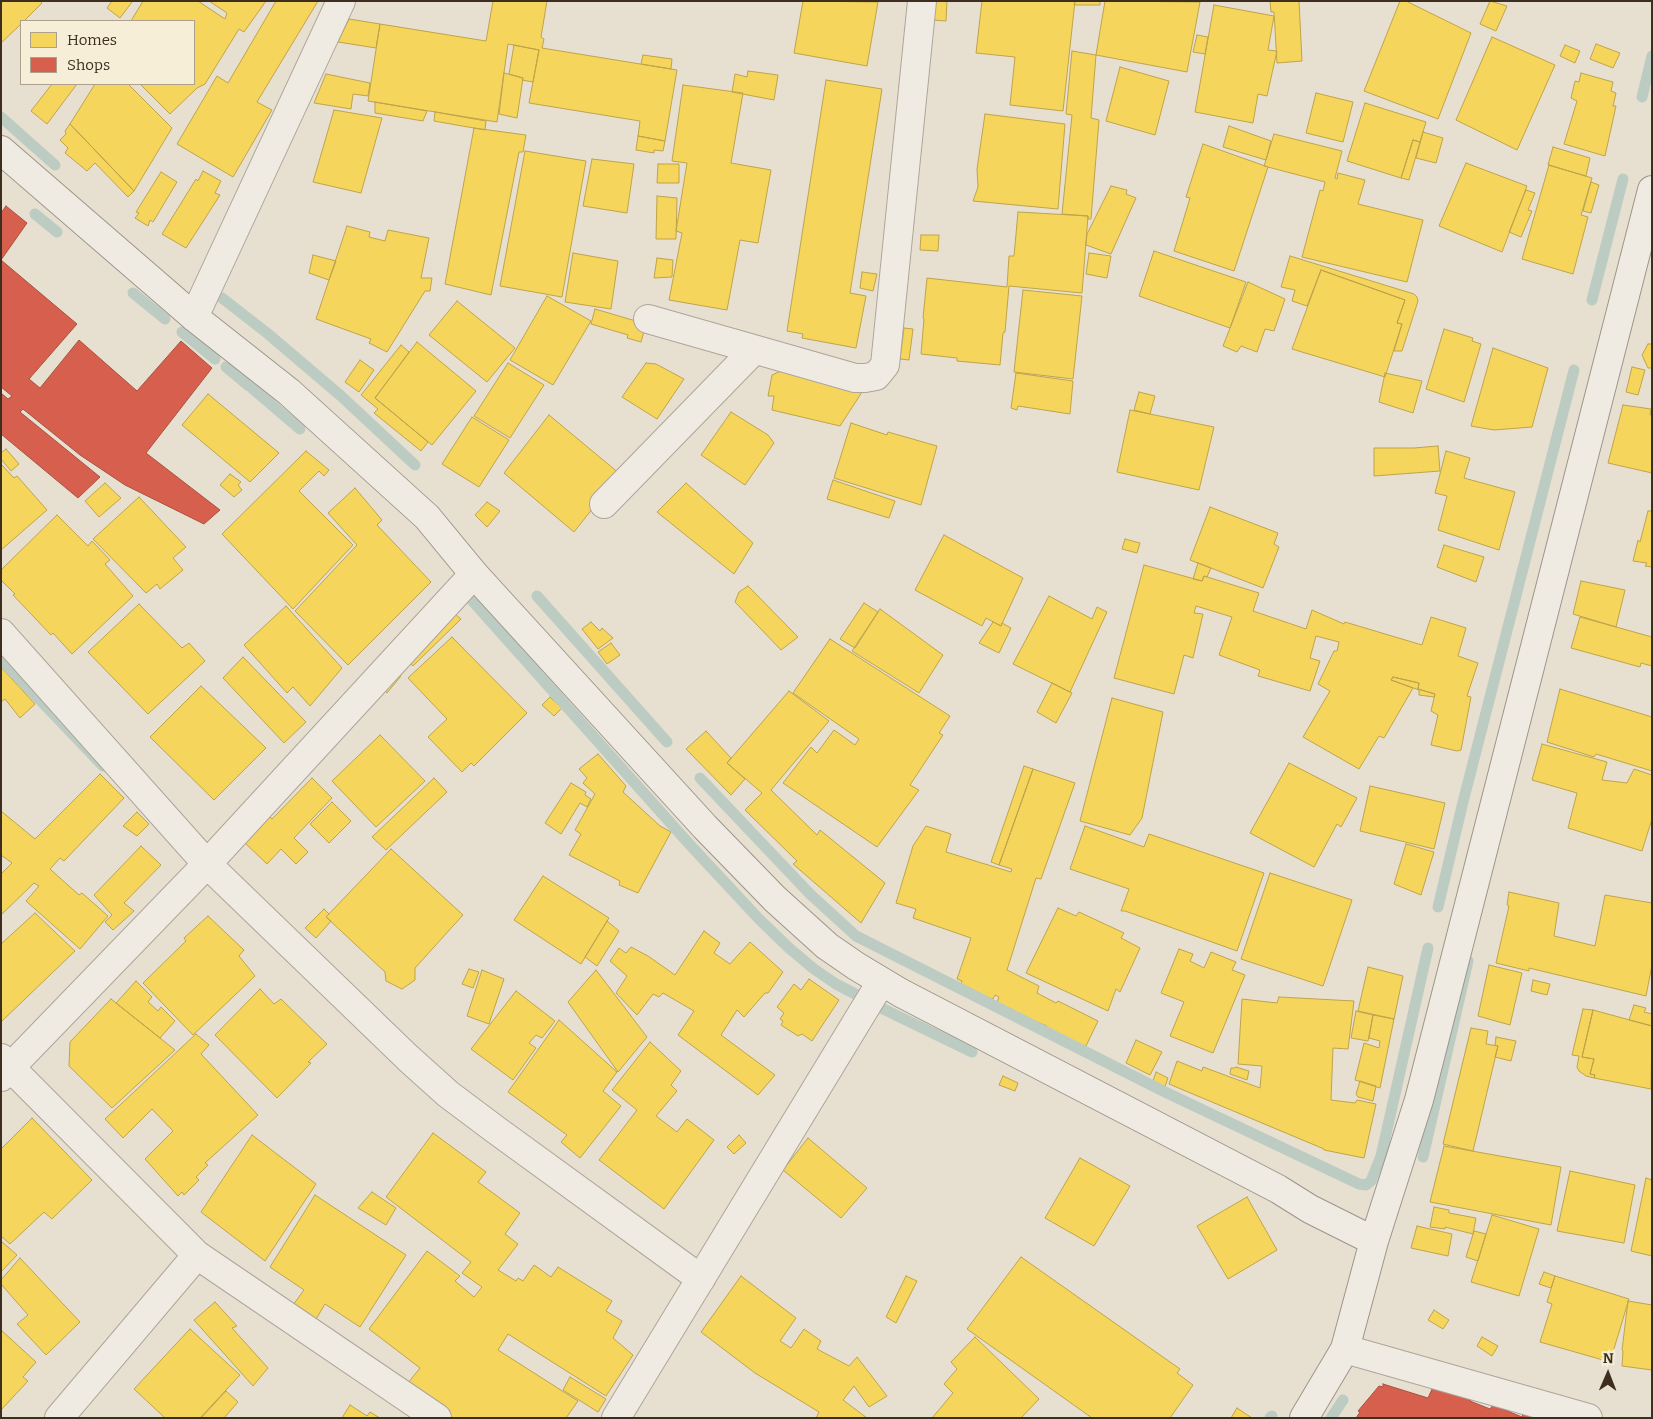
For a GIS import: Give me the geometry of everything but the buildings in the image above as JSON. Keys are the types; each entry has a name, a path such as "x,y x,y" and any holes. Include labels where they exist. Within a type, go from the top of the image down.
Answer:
{"street":[{"path":"194,317 341,1"},
{"path":"648,319 855,378 876,376 885,365 922,1"},
{"path":"1,150 194,317 289,392 427,517 474,574 705,827 775,899 827,946 881,982 1374,1241"},
{"path":"1304,1418 1345,1349 1374,1241 1419,1100 1652,190"},
{"path":"604,504 754,350"},
{"path":"437,1418 197,1255 4,1067 208,864 474,574"},
{"path":"1,633 208,864 408,1058 448,1094 701,1278"},
{"path":"616,1418 881,982"},
{"path":"59,1418 197,1255"},
{"path":"1345,1349 1588,1418"}],"waterway":[{"path":"1642,97 1652,56"},
{"path":"1,117 55,165"},
{"path":"1592,300 1623,179"},
{"path":"35,214 57,232"},
{"path":"133,293 165,319"},
{"path":"222,298 267,333 341,396 415,465"},
{"path":"182,332 215,359"},
{"path":"226,367 249,386"},
{"path":"1438,907 1463,802 1574,370"},
{"path":"253,389 300,429"},
{"path":"537,596 667,742"},
{"path":"469,597 691,846 759,919 814,969 836,984 861,997"},
{"path":"1,659 103,766"},
{"path":"700,778 810,894 856,936 1165,1092 1359,1184 1366,1185 1371,1181 1381,1156 1428,948"},
{"path":"1423,1157 1468,961"},
{"path":"873,1004 972,1052"},
{"path":"1331,1418 1343,1400"}]}
